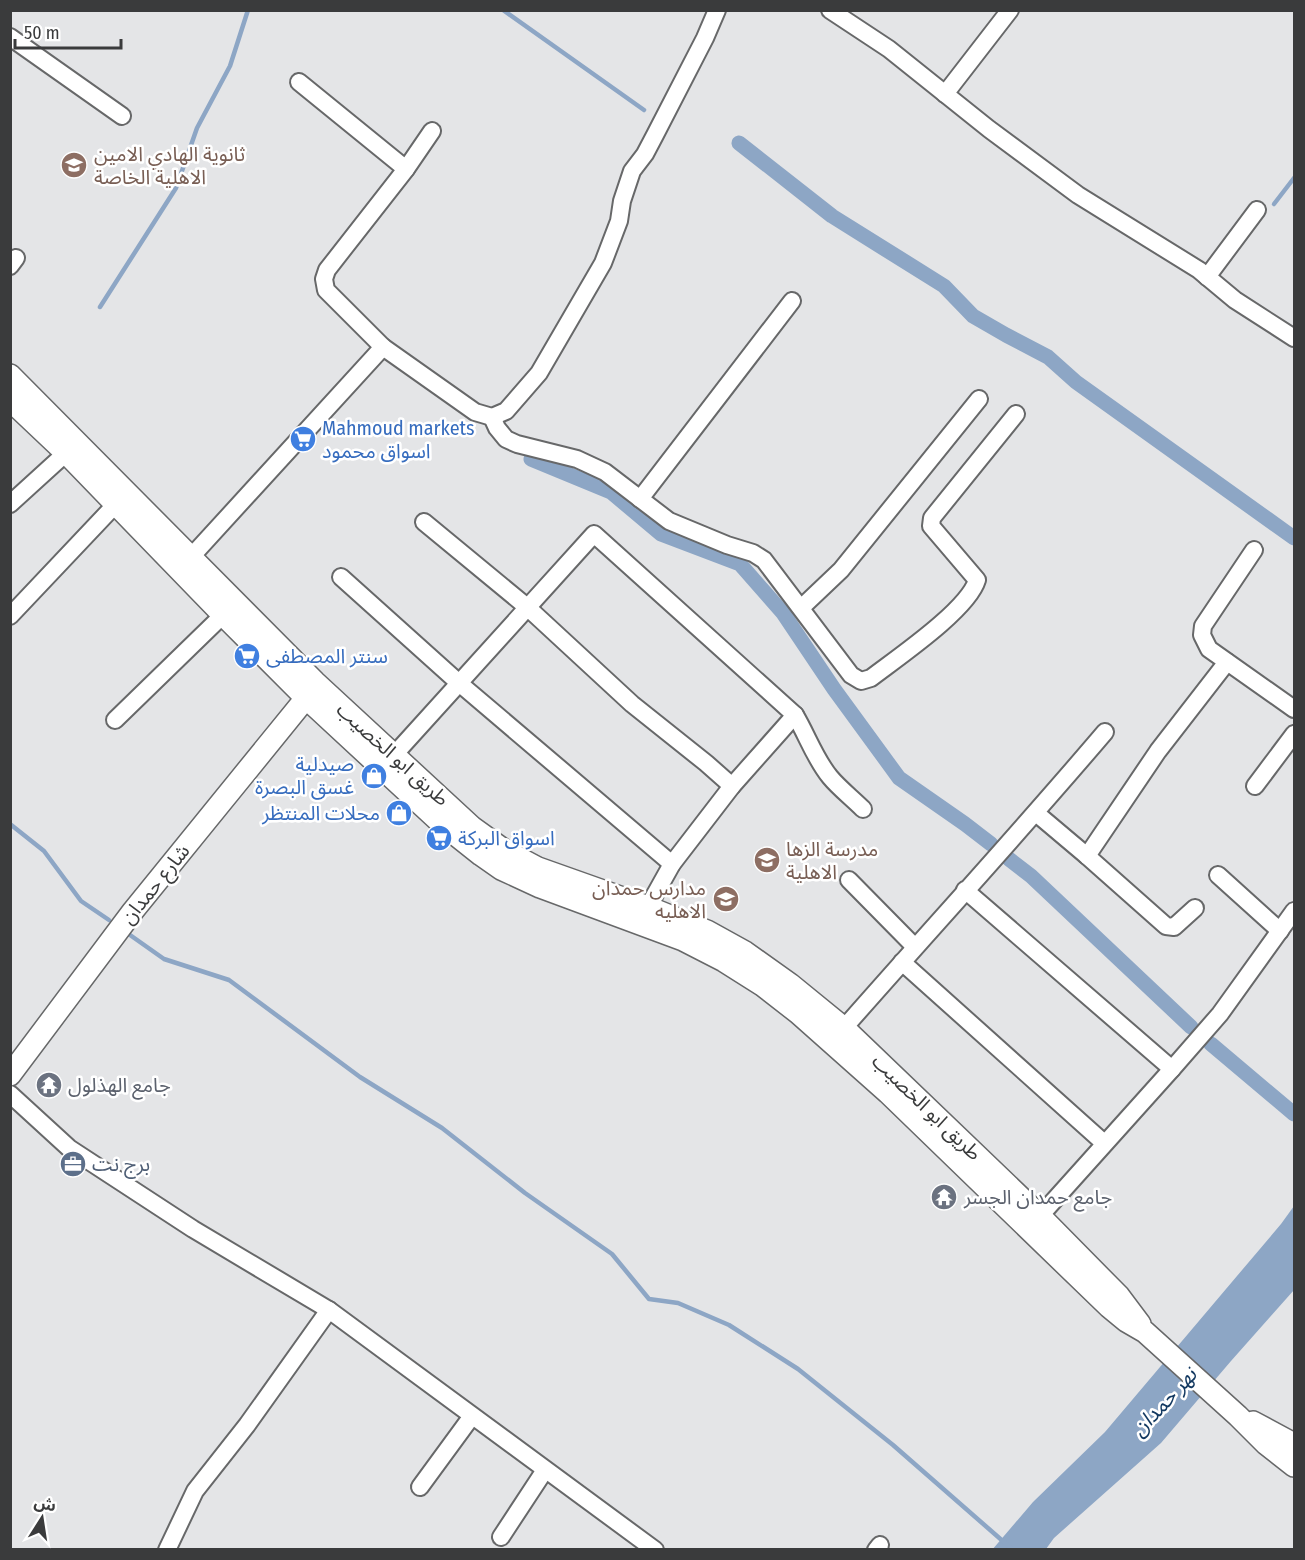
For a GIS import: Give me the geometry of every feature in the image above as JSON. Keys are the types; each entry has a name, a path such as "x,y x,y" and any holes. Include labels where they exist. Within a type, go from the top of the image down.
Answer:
{"main road":[{"name":"طريق ابو الخصيب","path":"10,375 315,682 472,827 504,850 538,868 648,907 707,931 744,952 790,984 844,1028 893,1086 1109,1307 1126,1322 1145,1332"},
{"name":"طريق ابو الخصيب","path":"10,400 66,453 306,698 442,824 501,869 540,887 663,932 724,961 762,985 893,1086 1040,1216 1119,1296 1145,1332"},
{"name":"شارع حمدان","path":"10,1075 133,911 306,698"},
{"path":"1145,1332 1294,1466"},
{"path":"1238,1416 1294,1444"}],"street":[{"path":"432,131 406,169 327,270 324,279 326,290 383,347 475,411 492,417 506,411 539,373 603,263 619,221 622,201 632,171 645,154 717,10"},
{"path":"830,10 889,49 989,129 1078,195 1198,270 1235,300 1294,338"},
{"path":"945,94 1010,10"},
{"path":"10,37 122,116"},
{"path":"299,82 406,169"},
{"path":"1207,277 1257,210"},
{"path":"640,499 792,301"},
{"path":"190,557 383,347"},
{"path":"801,608 841,570 979,399"},
{"path":"492,417 497,429 506,439 517,444 577,459 605,472 669,521 753,553 764,560 851,675 861,681 871,678 943,622 974,588 977,580 931,526 932,518 1016,414"},
{"path":"10,504 66,453"},
{"path":"10,616 115,505"},
{"path":"424,522 526,607 632,704 732,786"},
{"path":"394,755 594,534 795,715 830,777 863,809"},
{"path":"1254,550 1203,626 1202,635 1209,649 1294,709"},
{"path":"341,578 672,864"},
{"path":"115,720 223,615"},
{"path":"1087,855 1158,751 1227,662"},
{"path":"648,907 672,864 732,786 795,715"},
{"path":"844,1028 1036,813 1105,732"},
{"path":"1255,786 1294,734"},
{"path":"1036,813 1166,926 1174,927 1196,908"},
{"path":"1218,875 1280,931"},
{"path":"849,880 915,947"},
{"path":"965,890 1172,1069"},
{"path":"1040,1216 1220,1014 1294,911"},
{"path":"902,962 1104,1143"},
{"path":"10,1094 69,1148 193,1229 329,1310 655,1550"},
{"path":"167,1550 195,1491 329,1310"},
{"path":"420,1487 472,1416"},
{"path":"501,1537 545,1470"}],"water":[{"name":"نهر حمدان","path":"1294,1206 1294,1290 1161,1443 1054,1538 1046,1549 992,1550 1033,1502 1105,1432"}],"waterway":[{"path":"100,307 176,188 197,128 230,66 248,10"},
{"path":"503,10 644,110"},
{"path":"739,143 832,216 944,286 973,316 1048,357 1076,382 1294,538"},
{"path":"1274,204 1294,178"},
{"path":"531,459 611,492 661,534 740,564 783,613 834,689 899,778 991,844"},
{"path":"10,824 44,851 81,901 109,920"},
{"path":"1009,859 1031,876 1191,1027"},
{"path":"130,935 164,959 229,980 360,1077 442,1128 525,1193 612,1254 649,1299 678,1303 729,1325 798,1369 893,1445 1013,1550"},
{"path":"1211,1044 1294,1114"}],"place":[{"name":"ثانوية الهادي الامين الاهلية الخاصة","path":"74,165"},
{"name":"Mahmoud markets اسواق محمود","path":"303,439"},
{"name":"سنتر المصطفى","path":"247,656"},
{"name":"صيدلية غسق البصرة","path":"374,776"},
{"name":"محلات المنتظر","path":"399,813"},
{"name":"اسواق البركة","path":"439,838"},
{"name":"مدرسة الزها الاهلية","path":"767,860"},
{"name":"مدارس حمدان الاهليه","path":"726,899"},
{"name":"جامع الهذلول","path":"49,1085"},
{"name":"برج نت","path":"73,1164"},
{"name":"جامع حمدان الجسر","path":"944,1197"}]}
